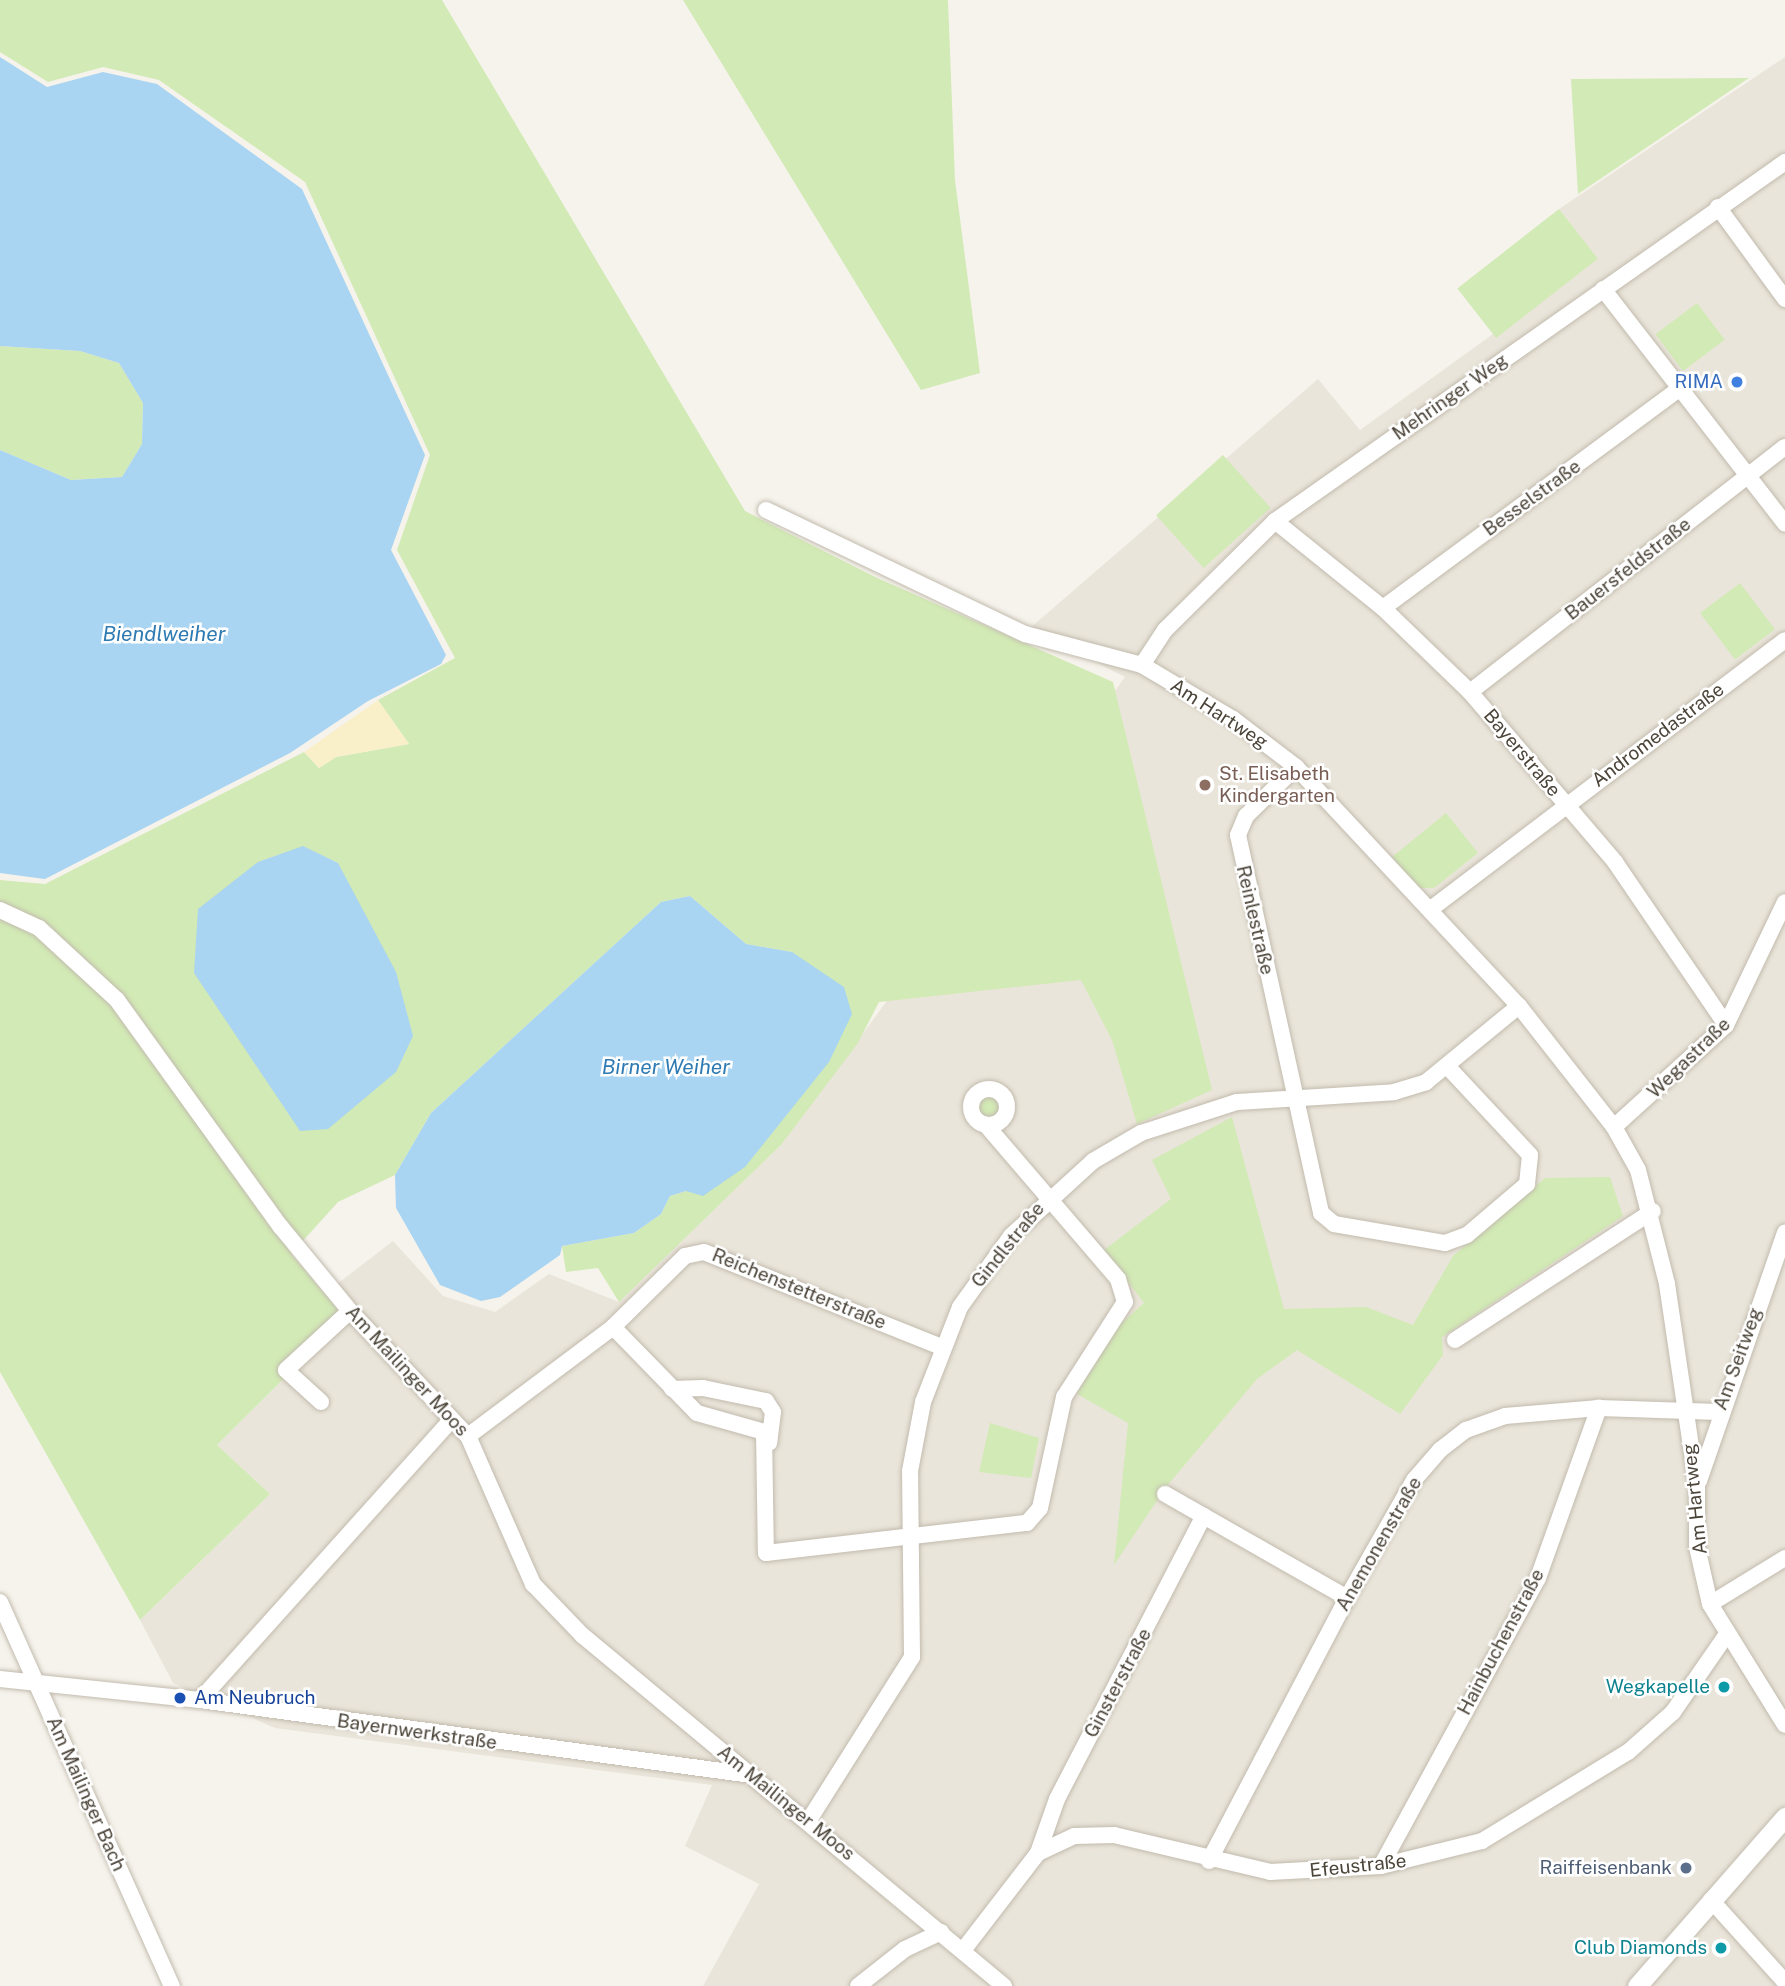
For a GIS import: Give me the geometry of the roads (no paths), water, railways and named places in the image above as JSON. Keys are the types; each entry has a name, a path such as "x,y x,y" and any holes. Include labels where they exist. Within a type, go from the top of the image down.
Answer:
{"street":[{"name":"Mehringer Weg","path":"1142,665 1165,630 1275,521 1785,162"},
{"path":"1718,207 1785,299"},
{"path":"1604,289 1785,524"},
{"name":"Besselstraße","path":"1383,607 1680,388"},
{"name":"Bauersfeldstraße","path":"1470,692 1785,447"},
{"name":"Am Hartweg","path":"766,510 1025,634 1142,665 1296,766 1432,908 1519,1006 1614,1127 1653,1212 1697,1488 1697,1547 1710,1604 1725,1637 1785,1725"},
{"name":"Bayerstraße","path":"1275,521 1383,607 1470,692 1672,937 1726,1025"},
{"name":"Andromedastraße","path":"1432,908 1565,804 1785,640"},
{"name":"Reinlestraße","path":"1296,766 1246,816 1238,835 1321,1213 1334,1224 1445,1243 1467,1235 1527,1184 1533,1169 1530,1154 1449,1068"},
{"name":"Wegastraße","path":"1614,1127 1726,1025 1785,902"},
{"name":"Am Mailinger Moos","path":"0,910 39,928 117,1000 350,1311 468,1436 533,1584 582,1635 964,1949 1004,1986"},
{"name":"Gindlstraße","path":"809,1821 912,1657 908,1539 910,1471 940,1347 983,1270 1046,1198 1141,1133 1237,1102 1296,1094 1394,1092 1449,1068 1519,1006"},
{"path":"672,1389 703,1388 766,1401 773,1412 769,1443 766,1553 1014,1528 1036,1517 1064,1397 1121,1312 1118,1279 986,1125"},
{"path":"1455,1340 1653,1212"},
{"name":"Am Seitweg","path":"1697,1488 1719,1412 1785,1233"},
{"name":"Reichenstetterstraße","path":"468,1436 613,1327 685,1256 704,1252 940,1347"},
{"path":"321,1402 286,1370 350,1311"},
{"path":"613,1327 698,1413 754,1424 769,1443"},
{"name":"Anemonenstraße","path":"1209,1861 1347,1598 1414,1480 1466,1430 1505,1416 1599,1408 1685,1415 1719,1412"},
{"name":"Hainbuchenstraße","path":"1381,1866 1538,1578 1599,1408"},
{"path":"200,1700 451,1420"},
{"path":"1165,1494 1347,1598"},
{"name":"Ginsterstraße","path":"1038,1853 1057,1799 1203,1516"},
{"path":"1710,1604 1785,1558"},
{"name":"Am Mailinger Bach","path":"0,1602 172,1986"},
{"name":"Efeustraße","path":"964,1949 1038,1853 1074,1836 1114,1835 1209,1861 1270,1872 1381,1866 1482,1841 1589,1780 1673,1712 1725,1637"},
{"name":"Bayernwerkstraße","path":"0,1679 200,1700 751,1776"},
{"path":"1637,1986 1785,1816"},
{"path":"1710,1900 1785,1982"},
{"path":"858,1986 905,1949 941,1932"}],"water":[{"name":"Biendlweiher","path":"0,57 47,87 103,72 157,84 302,189 425,455 391,550 446,655 441,664 368,701 290,753 45,879 0,873 0,450 71,480 122,477 142,444 143,403 119,363 80,351 0,346"},
{"path":"303,846 338,863 396,972 413,1036 396,1072 328,1129 300,1131 194,973 198,909 258,862"},
{"name":"Birner Weiher","path":"690,896 746,944 792,952 844,987 852,1014 829,1062 745,1167 703,1196 686,1191 670,1196 661,1214 634,1233 562,1246 560,1255 500,1297 481,1301 440,1285 396,1208 395,1175 431,1113 661,902"}],"place":[{"name":"RIMA","path":"1737,382"},
{"name":"St. Elisabeth Kindergarten","path":"1205,785"},
{"name":"Wegkapelle","path":"1724,1687"},
{"name":"Am Neubruch","path":"180,1698"},
{"name":"Raiffeisenbank","path":"1686,1868"},
{"name":"Club Diamonds","path":"1721,1948"}]}
